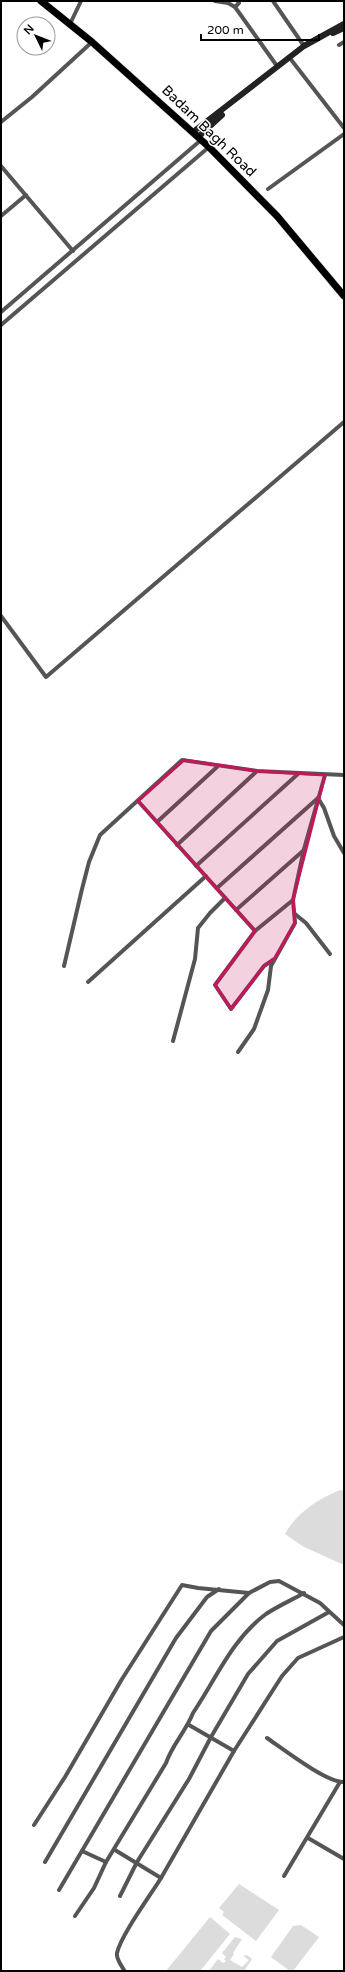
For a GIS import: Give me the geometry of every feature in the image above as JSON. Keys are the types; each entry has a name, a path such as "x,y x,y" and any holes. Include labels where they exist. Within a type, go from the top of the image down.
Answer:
{"main road":[{"name":"Badam Bagh Road","path":"41,1 92,42 209,147 277,216 344,296"},
{"path":"197,136 304,46 344,24"},
{"path":"197,136 277,66 306,48 344,28"}],"street":[{"path":"70,24 81,1"},
{"path":"215,1 228,3 235,7 277,66"},
{"path":"235,7 239,3 238,1"},
{"path":"273,1 304,46"},
{"path":"1,122 32,97 92,42"},
{"path":"339,45 344,42"},
{"path":"290,59 344,128"},
{"path":"268,190 344,134"},
{"path":"1,312 73,251 197,136"},
{"path":"1,325 209,147"},
{"path":"1,166 73,251"},
{"path":"1,216 26,195"},
{"path":"1,616 46,677 344,422"},
{"path":"64,966 82,889 99,838 182,760 217,767 257,772 344,775"},
{"path":"157,822 217,767"},
{"path":"177,845 257,772"},
{"path":"196,866 299,773"},
{"path":"238,1052 254,1029 268,990 271,966 295,923 293,900 304,849 325,775"},
{"path":"318,798 343,851"},
{"path":"217,888 318,798"},
{"path":"138,801 255,931"},
{"path":"236,910 304,849"},
{"path":"88,982 206,876"},
{"path":"173,1041 195,959 198,928 225,898"},
{"path":"275,958 264,966 231,1009 215,985 255,931 293,900"},
{"path":"295,914 306,923 330,954"},
{"path":"59,1890 211,1631 249,1593 270,1582 279,1581 304,1593 344,1625"},
{"path":"34,1824 65,1777 122,1679 182,1585 249,1593"},
{"path":"45,1862 176,1638 207,1597 219,1589"},
{"path":"75,1916 94,1888 106,1862 115,1850 151,1786 166,1763 169,1754 189,1725 194,1713 236,1645 250,1628 267,1614 304,1593"},
{"path":"120,1896 137,1862 189,1779 211,1737 248,1674 277,1641 329,1612"},
{"path":"124,1970 119,1962 117,1954 124,1938 161,1878 234,1751 282,1676 298,1658 344,1637"},
{"path":"189,1725 234,1751"},
{"path":"267,1738 322,1775 342,1782 284,1876"},
{"path":"308,1838 344,1859"},
{"path":"115,1850 161,1878"},
{"path":"82,1851 106,1862"}],"highlighted area":[{"path":"184,760 257,771 325,775 293,900 295,923 275,958 264,966 231,1009 215,985 255,931 138,801"}],"shaded area":[{"path":"340,1490 344,1491 344,1565 304,1547 285,1534 296,1519 309,1507"},
{"path":"239,1884 279,1910 256,1941 222,1915 224,1912 219,1908"},
{"path":"210,1917 230,1934 200,1971 166,1971"},
{"path":"301,1925 319,1937 293,1971 290,1971 271,1957 293,1926"},
{"path":"235,1937 242,1939 230,1960 242,1967 249,1960 243,1956 247,1955 252,1959 244,1971 209,1971 218,1959 223,1963 226,1961 224,1959 226,1957 222,1953"}]}
